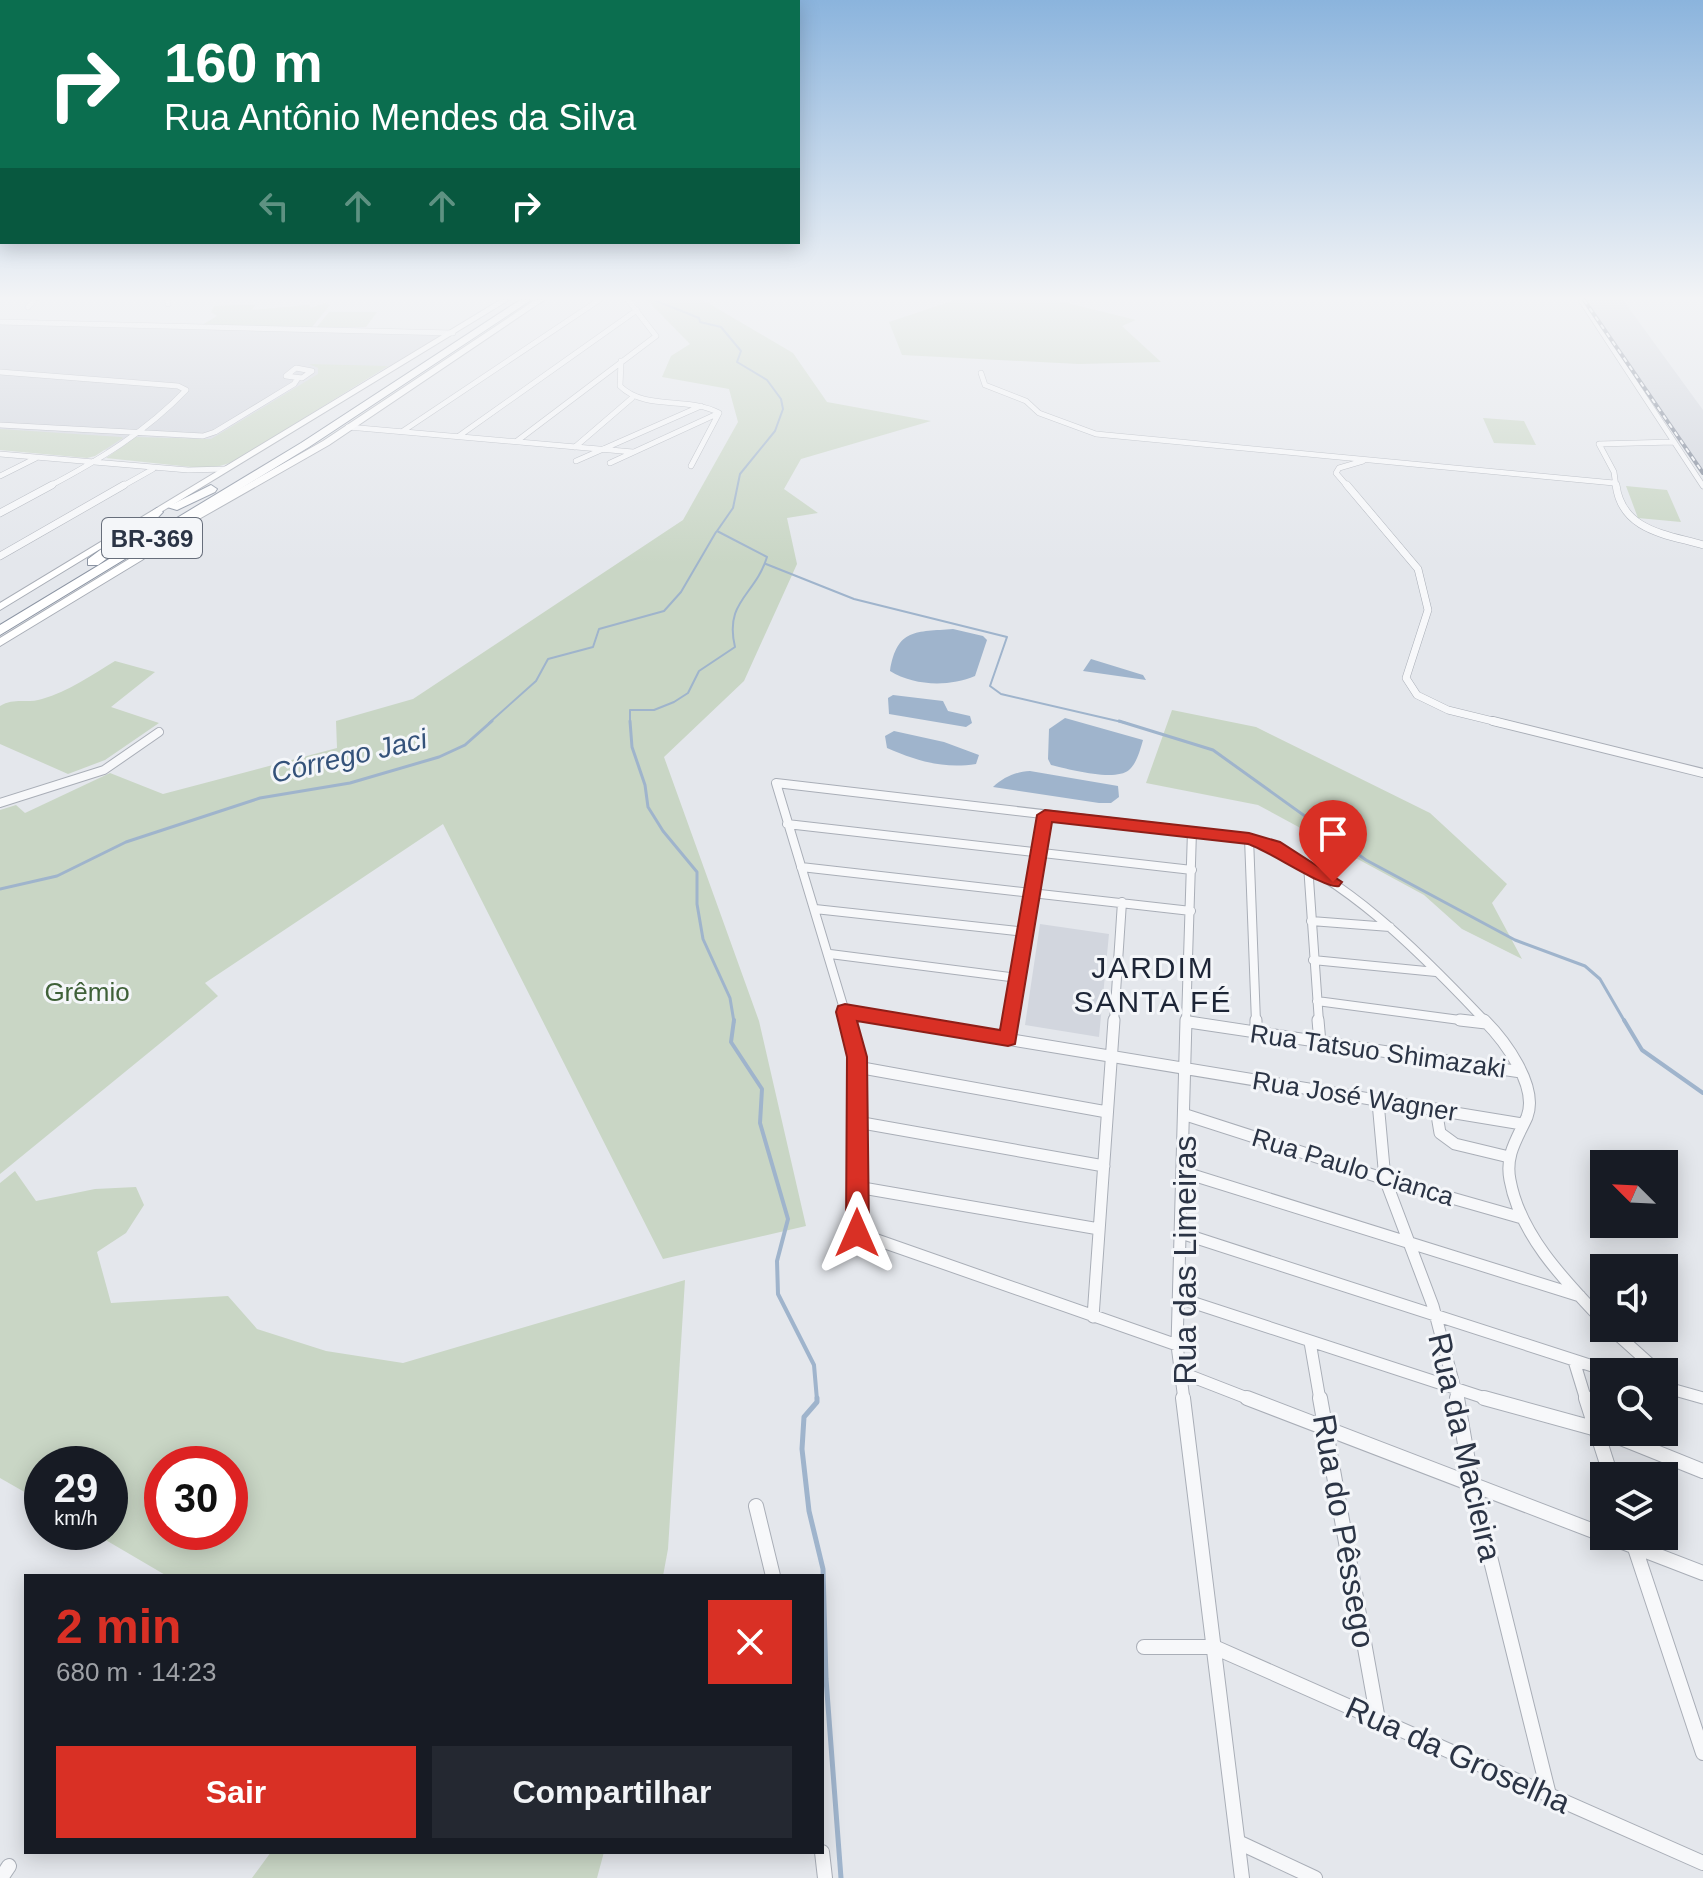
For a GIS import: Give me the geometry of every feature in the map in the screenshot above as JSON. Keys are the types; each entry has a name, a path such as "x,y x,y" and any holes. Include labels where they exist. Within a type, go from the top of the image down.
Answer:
{"highway":[{"path":"89,566 168,509 378,388"},
{"name":"BR-369","path":"0,633 394,388"},
{"path":"348,427 344,422 368,405"},
{"path":"326,443 314,448 305,445 306,438 341,411"},
{"path":"222,494 276,471"},
{"path":"154,538 179,515 168,509"},
{"name":"BR-369","path":"0,620 89,566 168,509"},
{"path":"103,579 137,549"},
{"path":"0,633 26,626"}],"street":[{"path":"0,513 92,462 135,434 184,394 185,388 181,388"},
{"path":"0,425 206,436 288,388"},
{"path":"0,607 168,509 207,480 228,474 366,388"},
{"path":"0,643 196,517 326,443 408,388"},
{"path":"403,431 468,388"},
{"path":"459,436 527,388"},
{"path":"517,441 587,388"},
{"path":"622,388 632,398 704,405 719,413"},
{"path":"989,388 1026,401 1039,413 1096,434 1614,483"},
{"path":"1638,388 1703,486"},
{"path":"575,447 632,398"},
{"path":"576,461 704,405"},
{"path":"610,463 719,413"},
{"path":"691,466 719,413"},
{"path":"348,427 633,452"},
{"path":"1673,442 1599,444 1614,472 1614,483 1626,515 1632,522 1703,545"},
{"path":"0,454 228,474"},
{"path":"0,476 36,457"},
{"path":"1369,459 1339,468 1336,473 1388,530 1418,569 1428,610 1406,678 1417,695 1448,710 1703,773"},
{"path":"0,556 155,468"},
{"path":"188,470 203,475 207,480"},
{"path":"0,803 104,770 159,732"},
{"path":"1177,1345 857,1233 857,1067 830,954 776,783 1249,838 1274,846 1308,865 1358,898 1390,927 1508,1048 1521,1072 1530,1111 1509,1157 1509,1177 1522,1218 1590,1307"},
{"path":"1008,1039 1045,815"},
{"path":"787,824 1192,870"},
{"name":"Rua das Limeiras","path":"1192,831 1189,1022 1177,1345 1242,1878"},
{"path":"1249,838 1256,1033"},
{"path":"1308,865 1320,1043"},
{"path":"801,867 1191,911"},
{"path":"1093,1317 1122,902"},
{"path":"815,909 1026,932"},
{"path":"1311,921 1390,927"},
{"path":"830,954 1018,978"},
{"path":"1313,960 1436,972"},
{"path":"1317,1001 1486,1023"},
{"name":"Rua José Wagner","path":"845,1012 1522,1124"},
{"name":"Rua Tatsuo Shimazaki","path":"1189,1022 1521,1072"},
{"path":"857,1067 1107,1112"},
{"name":"Rua da Macieira","path":"1378,1102 1385,1179 1436,1317 1456,1390 1472,1484 1549,1795"},
{"path":"1436,1109 1440,1133 1455,1144 1509,1157"},
{"name":"Rua Paulo Cianca","path":"1186,1115 1385,1179 1522,1218"},
{"path":"857,1122 1104,1166"},
{"path":"1183,1172 1408,1245 1580,1296"},
{"path":"857,1187 1099,1229"},
{"path":"1181,1233 1590,1366"},
{"path":"1179,1298 1456,1390 1590,1427"},
{"name":"Rua do Pêssego","path":"1310,1342 1378,1720"},
{"path":"1626,1342 1644,1358"},
{"path":"1574,1361 1590,1400"},
{"path":"1180,1372 1590,1529"},
{"path":"1678,1387 1686,1394"},
{"path":"1678,1391 1703,1398"},
{"path":"1641,1446 1703,1471"},
{"path":"756,1506 773,1574"},
{"path":"1635,1550 1703,1753"},
{"path":"1652,1550 1703,1573"},
{"path":"1144,1647 1214,1647"},
{"name":"Rua da Groselha","path":"1214,1647 1703,1863"},
{"path":"1238,1842 1315,1878"},
{"path":"822,1854 825,1878"}],"shaded area":[{"path":"0,388 352,388 224,462 0,439"},
{"path":"1645,388 1687,388 1703,410 1703,475"},
{"path":"1040,924 1109,934 1099,1037 1025,1025"}],"green space":[{"path":"296,388 353,388 233,462 210,469 106,458 136,437 211,439"},
{"name":"Grêmio","path":"721,388 817,388 827,402 931,421 801,459 784,489 818,513 787,518 797,564 744,681 664,757 759,1021 806,1226 663,1259 443,824 205,983 218,996 0,1174 0,810 16,805 25,813 110,773 163,794 337,748 336,721 413,699 683,520 738,422 729,389"},
{"path":"1483,418 1524,421 1536,445 1494,443"},
{"path":"0,429 123,438 87,458 0,450"},
{"path":"1626,486 1667,490 1681,522 1638,518"},
{"path":"115,661 155,672 111,707 159,723 105,760 68,774 0,744 0,706 52,696"},
{"path":"1172,710 1256,727 1430,813 1507,884 1492,903 1522,959 1462,929 1424,895 1258,805 1146,783"},
{"path":"15,1171 36,1201 95,1189 136,1187 144,1205 126,1233 97,1252 111,1303 228,1296 257,1329 326,1351 403,1363 685,1280 668,1549 663,1574 164,1574 123,1550 128,1550 128,1446 24,1446 24,1492 0,1478 0,1183"},
{"path":"270,1854 603,1854 597,1878 252,1878"}],"water":[{"path":"953,629 983,636 987,640 975,676 954,682 932,683 910,680 890,671 898,647 910,635"},
{"path":"1091,659 1143,675 1146,680 1083,671"},
{"path":"893,695 943,701 948,711 970,716 972,723 966,727 889,714 888,698"},
{"path":"1065,718 1143,740 1134,764 1129,770 1113,775 1091,774 1051,765 1048,759 1049,729"},
{"path":"894,731 944,742 979,755 976,764 941,765 898,753 887,748 885,736"},
{"path":"1030,771 1118,786 1119,797 1111,803 1099,803 993,787 1010,776"}],"waterway":[{"path":"630,721 630,710 654,710 688,693 699,671 735,647 733,632 737,609 767,557 717,531 733,508 740,474 775,431 783,409 781,399 773,388"},
{"name":"Córrego Jaci","path":"489,723 536,681 548,659 593,647 599,629 664,611 681,592 716,532"},
{"path":"766,564 854,599 1007,637 990,686 1001,694 1124,723"},
{"name":"Córrego Jaci","path":"0,889 57,876 126,842 260,798 350,783 439,757 465,745 492,721"},
{"path":"630,721 632,747 645,785 648,807 663,831 697,872 697,904 703,939 730,998 734,1021"},
{"path":"1119,721 1124,723"},
{"path":"1124,723 1213,750 1366,860 1515,940 1585,966 1600,979 1625,1022"},
{"path":"1624,1020 1642,1050 1703,1093"},
{"path":"734,1021 731,1042 762,1089 760,1123 788,1219 777,1261 778,1294 814,1365 817,1400"},
{"path":"817,1400 804,1417 802,1449 809,1511 823,1574"},
{"path":"824,1606 826,1679 841,1878"}],"railway":[{"path":"1644,388 1703,473"}],"district":[{"name":"JARDIM SANTA FÉ","path":"1153,984"}],"route":[{"path":"857,1233 857,1057 845,1012 1008,1039 1045,815 1249,838 1274,846 1333,882"}]}
